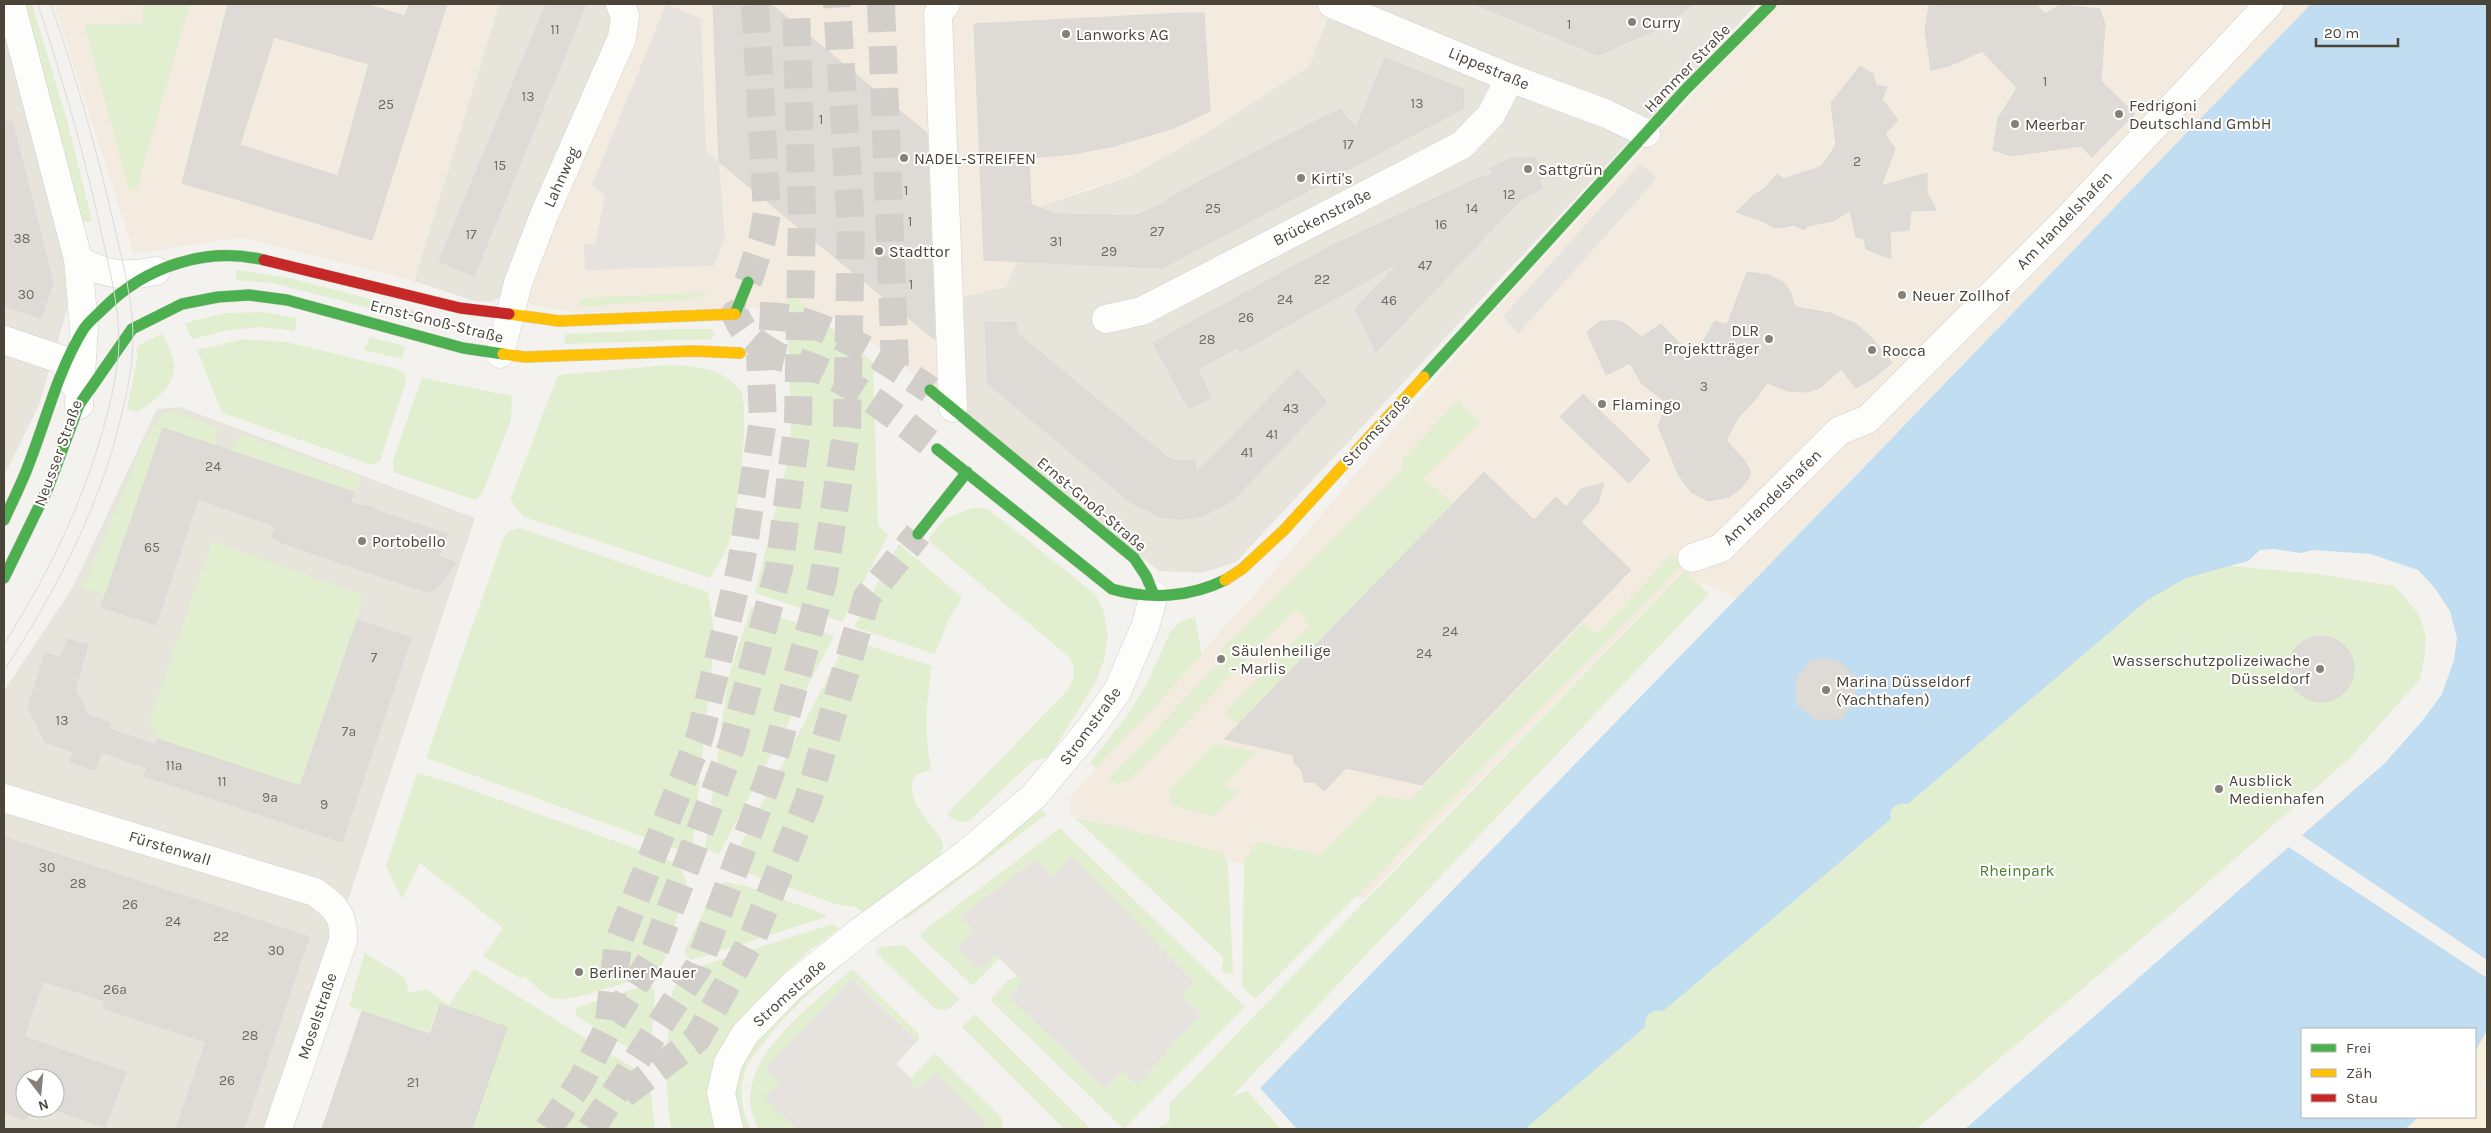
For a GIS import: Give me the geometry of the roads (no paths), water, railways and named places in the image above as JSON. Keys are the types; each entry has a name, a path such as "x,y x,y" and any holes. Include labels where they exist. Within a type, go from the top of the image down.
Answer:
{"main road":[{"name":"Hammer Straße","path":"1646,134 1771,4"},
{"name":"Stromstraße","path":"1154,595 1174,596 1207,590 1241,570 1284,530 1646,134"},
{"name":"Ernst-Gnoß-Straße","path":"66,361 84,328 116,296 156,271 188,260 216,261 250,257 460,308 559,321 735,314 748,282"},
{"name":"Ernst-Gnoß-Straße","path":"79,405 132,329 169,308 217,293 287,300 463,348 500,354 544,358 693,351 740,353"},
{"name":"Neusser Straße","path":"4,520 30,462 66,361"},
{"name":"Ernst-Gnoß-Straße","path":"930,390 1056,496 1134,558 1146,576 1154,595"},
{"name":"Neusser Straße","path":"4,578 48,488 79,405"},
{"path":"957,411 966,432"},
{"path":"937,449 1112,589 1128,594 1154,595"},
{"path":"918,534 967,472 970,459"}],"street":[{"name":"Neusser Straße","path":"11,4 78,259 84,328 79,405"},
{"name":"Lahnweg","path":"500,354 518,284 544,215 622,38 625,16 620,4"},
{"path":"946,4 938,14 950,297 957,411"},
{"name":"Lippestraße","path":"1332,4 1510,78 1607,114 1646,134"},
{"name":"Am Handelshafen","path":"1692,558 1721,548 1839,431 1868,419 2068,218 2269,4"},
{"name":"Brückenstraße","path":"1106,319 1142,311 1462,145 1491,114 1510,78"},
{"path":"78,259 88,266 125,276 156,271"},
{"path":"4,340 66,361 79,405"},
{"name":"Stromstraße","path":"730,1129 721,1093 728,1063 745,1034 793,985 862,930 966,854 1034,796 1090,729 1117,692 1145,627 1154,595"},
{"name":"Fürstenwall","path":"4,798 315,892 332,905"},
{"name":"Moselstraße","path":"278,1129 343,941 344,926 341,916 332,905"}],"water":[{"path":"2311,4 2487,4 2487,1030 2476,1050 2476,1028 2301,1028 2301,1118 2418,1118 2405,1129 1965,1129 2385,763 2423,720 2442,694 2454,660 2457,638 2450,611 2434,587 2418,570 2371,554 2313,550 2301,553 2274,549 2260,550 2248,561 2186,578 2146,601 1908,804 1902,803 1895,806 1890,814 1891,819 1663,1011 1655,1011 1647,1016 1645,1027 1525,1129 1297,1129 1260,1088"}],"tunnel":[{"path":"748,282 762,240 767,213 755,4"},
{"path":"548,1129 581,1081 607,1030 652,958 732,745 779,568 798,421 802,215 796,4"},
{"path":"591,1129 698,967 770,775 823,581 847,427 851,227 837,4"},
{"path":"881,4 895,366"},
{"path":"776,355 752,339 735,314 792,319 826,330 864,348 930,390"},
{"path":"757,354 807,365 831,375 897,417 937,449"},
{"path":"609,1020 618,943 700,736 741,564 763,420 760,354"},
{"path":"624,1094 697,1039 753,937 808,800 867,597 918,534"}],"tram line":[{"path":"4,644 50,564 87,480 110,403 116,374 119,344 118,317 114,292 89,180 38,4"},
{"path":"4,671 56,584 85,524 109,462 118,429 128,387 133,344 132,314 121,254 85,114 51,4"}],"place":[{"name":"Curry","path":"1632,22"},
{"name":"Lanworks AG","path":"1066,34"},
{"name":"Fedrigoni Deutschland GmbH","path":"2119,114"},
{"name":"Meerbar","path":"2015,124"},
{"name":"NADEL-STREIFEN","path":"904,158"},
{"name":"Sattgrün","path":"1528,169"},
{"name":"Kirti's","path":"1301,178"},
{"name":"Stadttor","path":"879,251"},
{"name":"Neuer Zollhof","path":"1902,295"},
{"name":"DLR Projektträger","path":"1769,339"},
{"name":"Rocca","path":"1872,350"},
{"name":"Flamingo","path":"1602,404"},
{"name":"Portobello","path":"362,541"},
{"name":"Säulenheilige - Marlis","path":"1221,659"},
{"name":"Wasserschutzpolizeiwache Düsseldorf","path":"2320,669"},
{"name":"Marina Düsseldorf (Yachthafen)","path":"1826,690"},
{"name":"Ausblick Medienhafen","path":"2219,789"},
{"name":"Berliner Mauer","path":"579,972"}],"park label":[{"name":"Rheinpark","path":"2017,870"}]}
